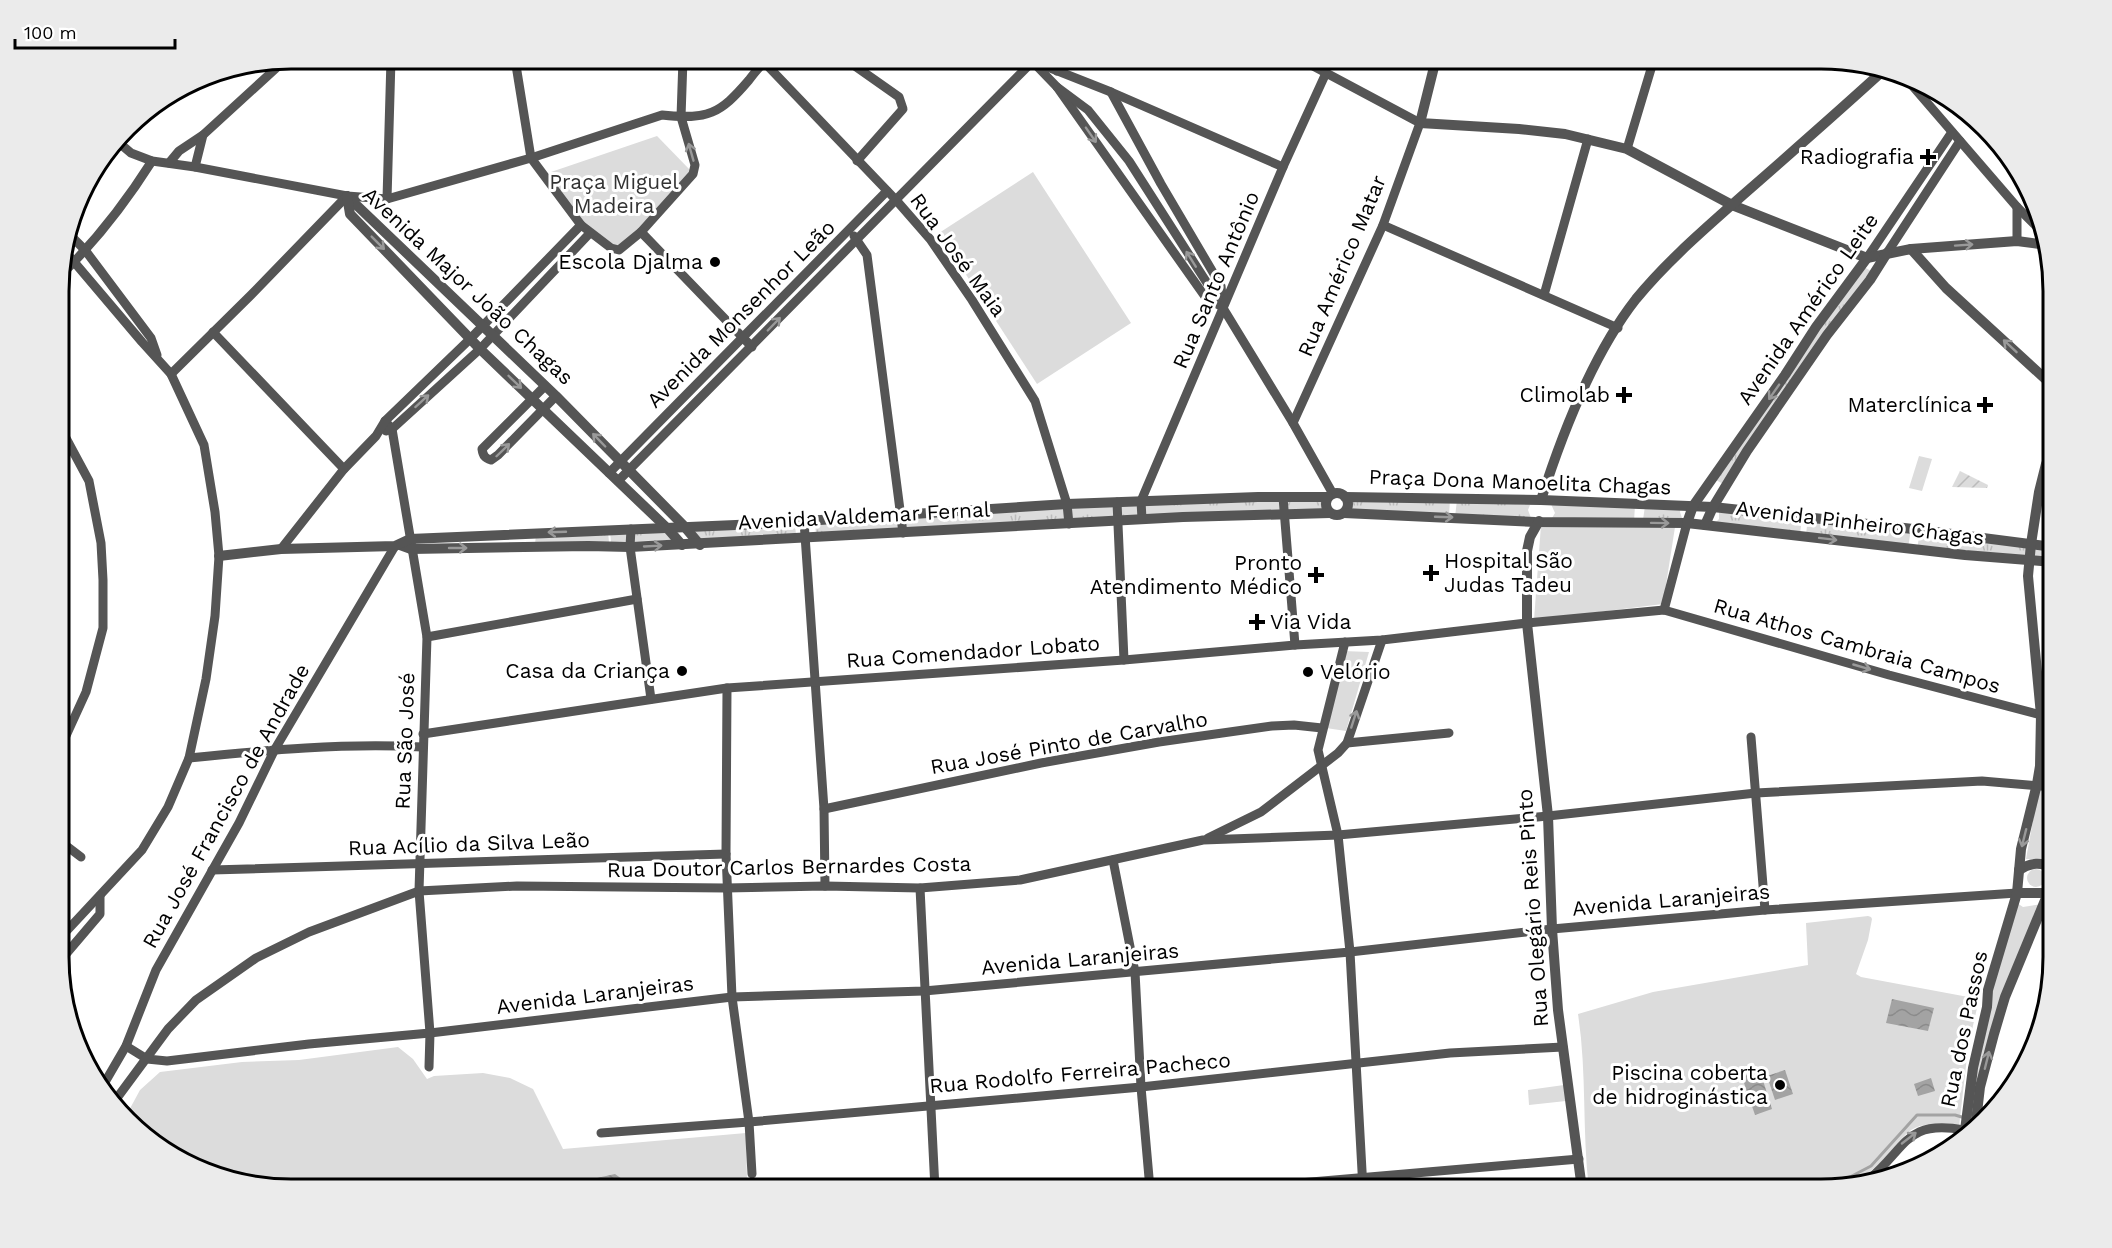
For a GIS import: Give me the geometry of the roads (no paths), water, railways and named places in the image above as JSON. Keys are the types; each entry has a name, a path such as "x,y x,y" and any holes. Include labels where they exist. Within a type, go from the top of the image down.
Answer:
{"street":[{"path":"168,163 203,135 275,69"},
{"path":"387,199 391,69"},
{"path":"517,69 531,158 581,225 611,248 619,250 641,232 693,174 695,165 681,117 683,69"},
{"path":"123,146 131,153 152,161 195,166 347,196 387,199 531,158 662,115 701,116 726,106 753,69"},
{"name":"Rua José Maia","path":"769,69 887,190 936,248 1026,383 1035,401 1067,504 1069,524"},
{"path":"857,161 903,109 899,97 860,69"},
{"name":"Avenida Monsenhor Leão","path":"618,482 1022,69"},
{"path":"1040,69 1057,87 1206,298 1223,308"},
{"path":"1052,69 1283,167"},
{"path":"1319,69 1420,123 1565,134 1626,149 1732,205 1867,258 1911,249 2016,241 2038,243"},
{"path":"1420,123 1433,69"},
{"path":"1626,149 1651,69"},
{"name":"Rua Santo Antônio","path":"1141,501 1283,167 1326,73"},
{"path":"1539,521 1534,518 1532,510 1534,505 1541,500 1571,418 1600,356 1635,300 1713,220 1876,77"},
{"path":"1057,87 1088,110 1129,161 1293,423 1330,496"},
{"path":"1917,91 2031,221"},
{"path":"1110,92 1221,286 1223,308"},
{"name":"Rua Américo Matar","path":"1293,423 1383,225 1420,123"},
{"name":"Avenida Américo Leite","path":"1687,523 1693,506 1816,327 1898,214 1952,132"},
{"path":"195,166 203,135"},
{"path":"1544,295 1588,139"},
{"name":"Avenida Américo Leite","path":"1705,525 1713,507 1747,451 1827,335 1858,296 1960,141"},
{"path":"1934,160 1944,165"},
{"path":"70,266 134,189 152,161"},
{"path":"1129,161 1161,184"},
{"path":"1920,180 1930,186"},
{"name":"Avenida Monsenhor Leão","path":"609,473 887,190"},
{"path":"171,374 251,296 347,196"},
{"name":"Avenida Major João Chagas","path":"347,196 546,386 684,526 699,545"},
{"name":"Avenida Major João Chagas","path":"347,196 350,214 480,349 682,545"},
{"path":"1909,198 1919,203"},
{"path":"2016,241 2017,207"},
{"path":"1898,214 1908,219"},
{"path":"281,549 344,469 376,436 385,420 470,339 581,225"},
{"path":"1383,225 1618,328"},
{"path":"1888,228 1899,233"},
{"path":"848,230 867,255 903,533"},
{"path":"641,232 752,347"},
{"path":"376,436 392,429 480,349 590,233"},
{"path":"75,240 151,338 158,357"},
{"path":"1911,249 1946,288 2043,377"},
{"path":"69,928 142,850 168,807 189,758 206,679 215,616 219,556 215,512 204,445 171,374 72,257"},
{"path":"408,273 419,263"},
{"path":"812,266 821,275"},
{"path":"532,276 542,285"},
{"path":"100,291 110,283"},
{"path":"1845,286 1858,296"},
{"path":"783,298 792,306"},
{"path":"121,317 130,309"},
{"path":"1828,310 1840,318"},
{"path":"1816,327 1827,335"},
{"path":"213,332 344,469"},
{"path":"1805,343 1816,351"},
{"path":"712,370 722,378"},
{"path":"1785,375 1795,382"},
{"path":"546,386 482,449 482,454 491,460 498,455 556,396"},
{"path":"678,402 688,411"},
{"path":"1760,411 1770,418"},
{"name":"Rua São José","path":"385,420 392,429 404,545 427,637 419,891 430,1033 429,1067"},
{"path":"650,432 660,440"},
{"path":"1738,443 1747,451"},
{"path":"69,444 89,481 101,543 104,580 103,628 86,692 69,729"},
{"name":"Rua dos Passos","path":"1969,1122 1973,1068 1987,1007 1988,990 2017,893 2021,849 2040,766 2041,715 2028,576 2031,544 2043,480"},
{"path":"1340,493 1345,497 1348,507 1344,513 1336,516 1330,513 1326,504 1330,496 1340,493"},
{"name":"Avenida Valdemar Fernal","path":"404,545 589,531 759,525 1067,504 1330,496"},
{"path":"1258,497 1259,514"},
{"path":"1283,497 1294,645"},
{"name":"Praça Dona Manoelita Chagas","path":"1345,497 1541,500 1693,506"},
{"path":"1221,498 1221,516"},
{"path":"1383,515 1384,498"},
{"path":"1406,516 1407,498"},
{"path":"1182,499 1183,517"},
{"path":"1495,518 1496,499"},
{"path":"1141,501 1142,519"},
{"path":"1117,502 1124,660"},
{"path":"1595,502 1595,522"},
{"path":"1637,523 1639,504"},
{"name":"Avenida Pinheiro Chagas","path":"1693,506 1863,523 2043,546"},
{"path":"1024,508 1025,526"},
{"path":"984,510 986,528"},
{"path":"1755,531 1758,512"},
{"path":"946,513 948,531"},
{"name":"Avenida Valdemar Fernal","path":"219,556 281,549 404,545 630,548 1118,520 1330,513"},
{"name":"Praça Dona Manoelita Chagas","path":"1344,513 1539,521 1687,523 1664,610"},
{"path":"1803,536 1805,517"},
{"path":"859,518 860,535"},
{"path":"804,521 825,809 825,886"},
{"name":"Praça Dona Manoelita Chagas","path":"1527,623 1527,550 1530,537 1539,521"},
{"name":"Avenida Pinheiro Chagas","path":"1687,523 1965,555 2043,562"},
{"path":"1860,543 1863,523"},
{"path":"759,525 760,541"},
{"path":"631,529 630,548 651,699"},
{"path":"1911,549 1913,529"},
{"path":"588,546 589,531"},
{"path":"1965,555 1967,535"},
{"name":"Rua José Francisco de Andrade","path":"106,1080 126,1046 156,970 239,823 275,749 404,545"},
{"path":"427,637 637,599"},
{"path":"1527,623 1664,610"},
{"name":"Rua Athos Cambraia Campos","path":"1664,610 1889,675 2041,715"},
{"name":"Rua Comendador Lobato","path":"423,734 728,688 1382,640 1527,623"},
{"name":"Rua Olegário Reis Pinto","path":"1527,623 1548,816 1552,929 1563,1047 1581,1179"},
{"path":"1203,840 1261,812 1322,766 1347,743 1382,640"},
{"path":"1345,642 1318,750 1338,835 1350,952 1355,1063 1364,1178"},
{"path":"728,688 726,888 732,997 749,1122 753,1174"},
{"name":"Rua José Pinto de Carvalho","path":"825,809 1041,763 1159,742 1272,726 1294,725 1322,728"},
{"path":"1347,743 1449,733"},
{"path":"1751,737 1765,910"},
{"path":"189,758 275,749 422,747"},
{"name":"Rua Doutor Carlos Bernardes Costa","path":"118,1096 168,1029 196,1000 256,958 309,932 419,891 517,886 920,888 1020,880 1203,840 1338,835 1548,816 1756,793 1982,781 2043,785"},
{"path":"69,848 81,857"},
{"name":"Rua Acílio da Silva Leão","path":"213,870 726,854"},
{"path":"1113,860 1135,972 1141,1087 1149,1179"},
{"path":"2019,870 2029,865 2043,864"},
{"path":"920,888 935,1179"},
{"path":"2017,893 2043,894"},
{"name":"Avenida Laranjeiras","path":"147,1059 167,1061 732,997 924,991 1350,952 1552,929 1765,910 2017,893"},
{"path":"69,950 100,914 100,896"},
{"name":"Rua dos Passos","path":"1970,1121 2002,1006 2043,907"},
{"path":"126,1046 147,1059"},
{"name":"Rua Rodolfo Ferreira Pacheco","path":"602,1133 1141,1087 1450,1053 1563,1047"},
{"path":"1877,1171 1890,1159 1902,1142 1914,1133 1927,1128 1964,1127"},
{"path":"1352,1179 1579,1159"}],"water":[{"path":"1892,999 1934,1008 1928,1031 1886,1023"},
{"name":"Piscina coberta de hidroginástica","path":"1785,1070 1793,1094 1775,1100 1767,1076"},
{"path":"1760,1071 1772,1109 1755,1115 1742,1077"},
{"path":"1931,1078 1935,1091 1918,1096 1914,1084"},
{"path":"615,1174 622,1179 596,1179"}],"waterway":[{"path":"1850,1177 1871,1166 1917,1115 1955,1115 1965,1118"}],"place":[{"name":"Radiografia","path":"1928,157"},
{"name":"Escola Djalma","path":"715,262"},
{"name":"Climolab","path":"1624,395"},
{"name":"Materclínica","path":"1985,405"},
{"name":"Hospital São Judas Tadeu","path":"1431,573"},
{"name":"Pronto Atendimento Médico","path":"1316,575"},
{"name":"Via Vida","path":"1257,622"},
{"name":"Casa da Criança","path":"682,671"},
{"name":"Velório","path":"1308,672"},
{"name":"Piscina coberta de hidroginástica","path":"1780,1085"}],"park label":[{"name":"Praça Miguel Madeira","path":"614,194"}]}
